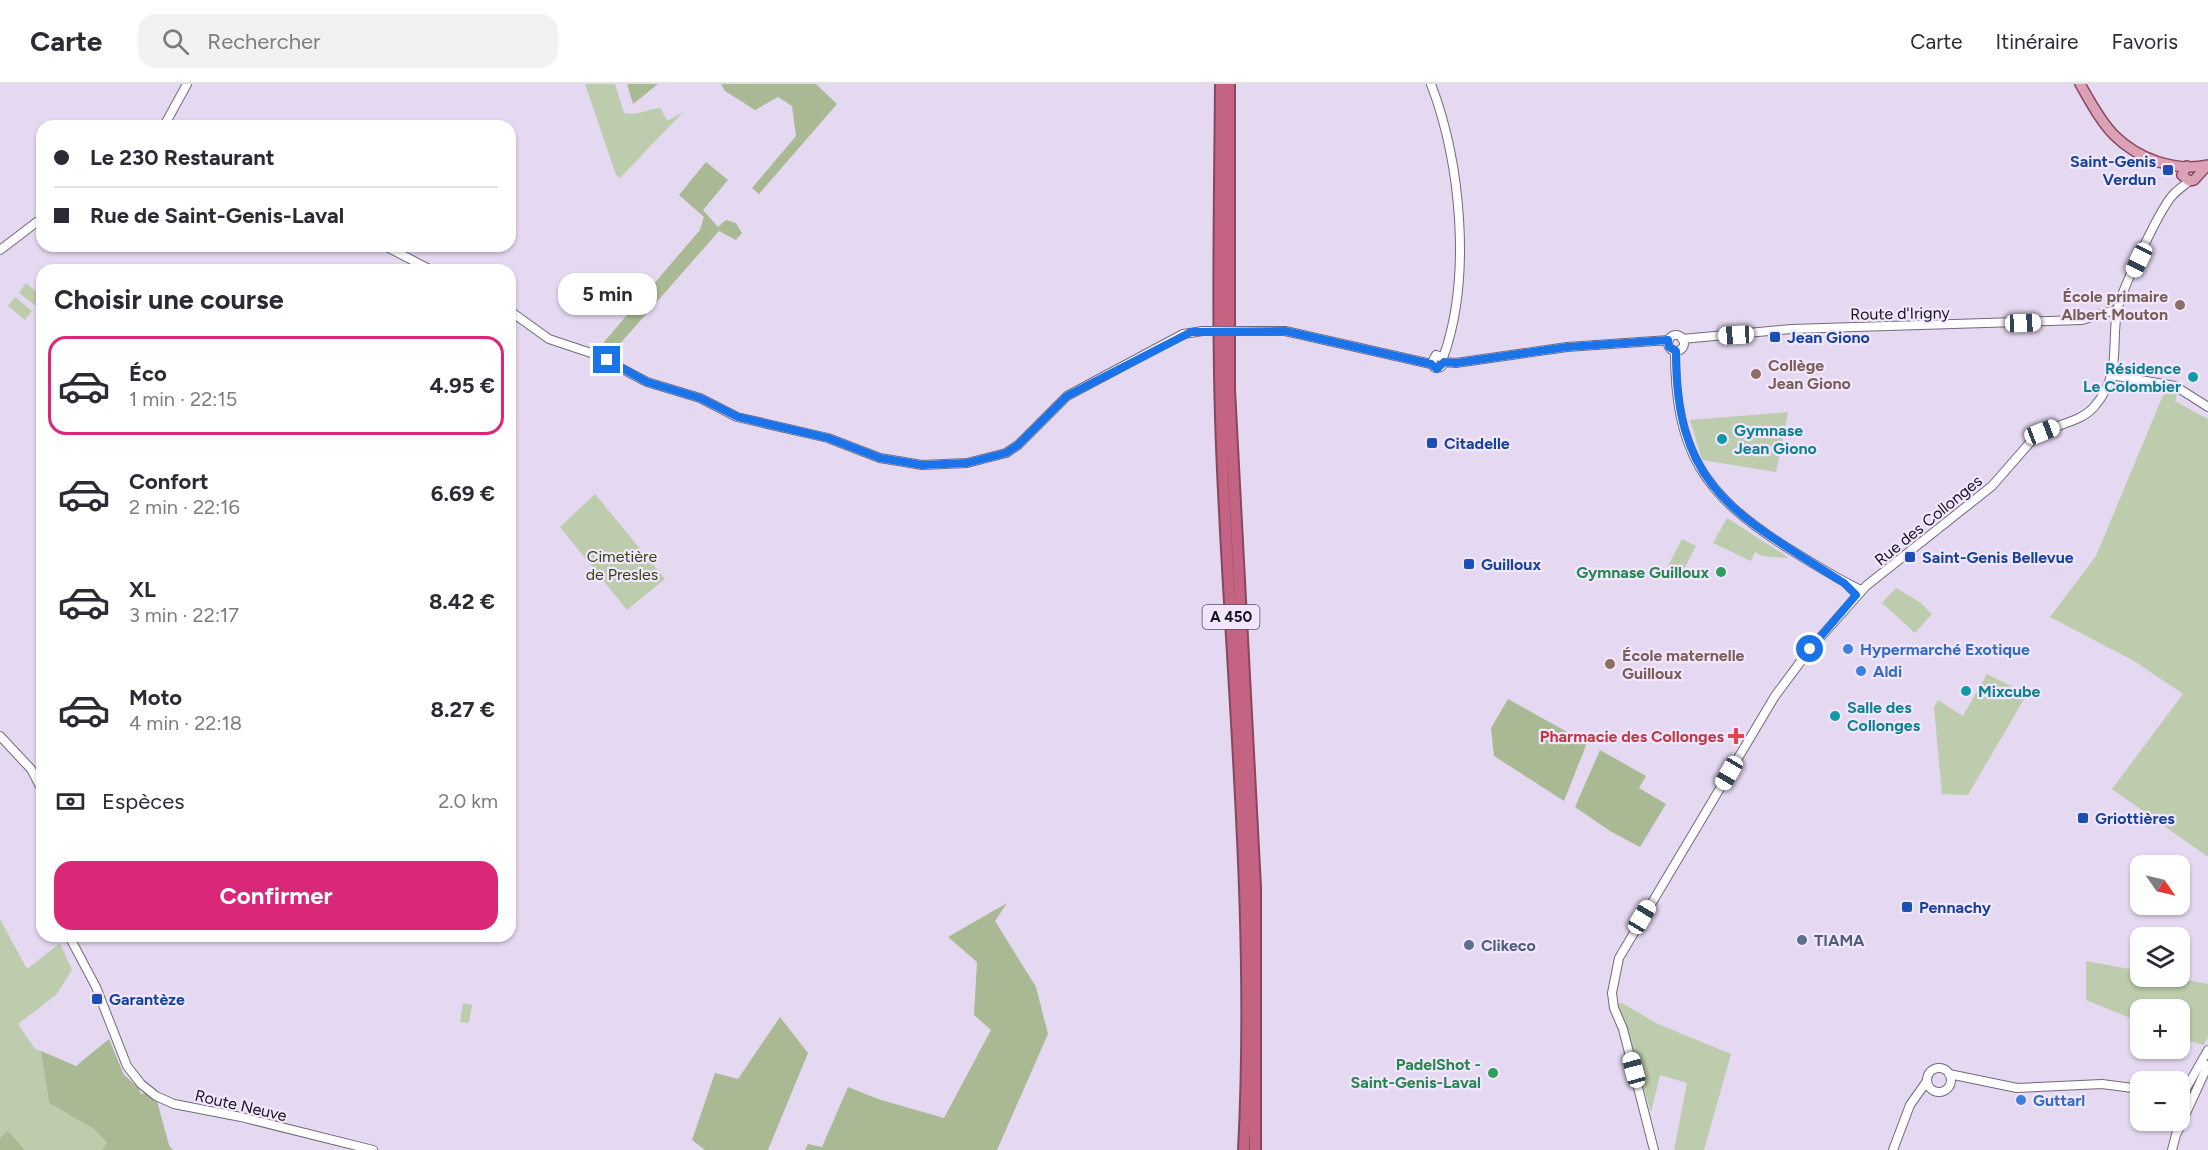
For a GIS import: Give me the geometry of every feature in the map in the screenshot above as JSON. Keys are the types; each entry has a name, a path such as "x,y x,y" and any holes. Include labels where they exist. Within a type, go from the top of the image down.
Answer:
{"highway":[{"name":"A 450","path":"1221,84 1222,458 1246,885 1248,1021 1245,1150"},
{"name":"A 450","path":"1229,84 1229,389 1255,887 1255,1150"}],"main road":[{"path":"2080,84 2114,136 2137,153 2189,173 2208,165"}],"street":[{"path":"167,120 187,84"},
{"path":"1431,84 1449,136 1460,202 1454,319 1444,360"},
{"name":"Rue des Collonges","path":"1654,1150 1623,1029 1614,1008 1614,976 1619,958 1631,936 1775,696 1858,593 1980,497 2042,432 2075,419 2092,409 2111,375 2115,361 2118,309 2154,227 2171,196 2180,189 2189,173"},
{"path":"0,250 36,223"},
{"path":"396,252 420,264"},
{"name":"Route d'Irigny","path":"1682,339 1777,333 1791,329 2082,320 2118,309"},
{"path":"516,315 549,339 594,354 647,382 700,398 738,417 828,438 900,462 949,465 1006,453 1018,445 1067,396 1183,334 1203,330 1285,331 1431,364 1436,356 1456,363 1567,347 1668,340 1675,335 1682,339 1682,347 1676,351"},
{"path":"1668,340 1669,347 1676,351"},
{"path":"1676,351 1677,389 1687,437 1695,460 1709,483 1725,502 1754,526 1858,593"},
{"path":"2111,375 2175,386 2208,407"},
{"path":"0,736 31,769 36,779"},
{"name":"Route Neuve","path":"72,942 96,987 122,1056 133,1076 168,1102 373,1150"},
{"path":"2190,1084 2208,1050"},
{"path":"2190,1088 2208,1065"},
{"path":"1893,1150 1914,1098 1928,1084 1930,1072 1936,1069 1944,1069 1949,1074 1975,1081 2017,1088 2102,1084 2130,1088"},
{"path":"1949,1074 1950,1084"},
{"path":"1928,1084 1942,1091 1950,1084 1975,1081"},
{"path":"2176,1135 2177,1131"},
{"path":"2172,1150 2177,1131"}],"green space":[{"path":"585,84 615,84 624,113 634,114 661,108 667,121 683,112 620,178 616,175"},
{"path":"627,84 658,84 633,104"},
{"path":"721,84 816,84 837,104 759,194 752,188 796,136 792,106 778,97 755,110 725,91"},
{"path":"706,162 728,180 703,210 718,227 726,220 736,223 742,233 736,240 719,231 611,354 598,349 700,230 704,217 679,195"},
{"path":"26,283 36,291 36,306 19,293"},
{"path":"15,297 32,311 25,320 8,306"},
{"path":"2166,388 2177,394 2175,401 2208,419 2208,857 2112,789 2183,694 2134,661 2050,617 2096,556"},
{"path":"1788,412 1776,472 1702,460 1690,420"},
{"name":"Cimetière de Presles","path":"595,494 665,579 627,610 560,527"},
{"path":"1727,518 1788,558 1762,556 1755,552 1751,561 1713,543"},
{"path":"1682,539 1696,546 1682,573 1668,566"},
{"path":"1896,588 1921,603 1932,614 1915,633 1882,603"},
{"path":"1987,674 2027,694 1968,795 1942,794 1934,707 1938,700 1963,716"},
{"path":"1508,699 1587,743 1564,801 1494,756 1491,728"},
{"path":"1600,750 1646,776 1639,788 1666,804 1640,847 1610,831 1575,807"},
{"path":"1007,903 995,921 1036,987 1048,1034 997,1150 805,1150 808,1144 822,1147 848,1087 878,1099 944,1118 991,1030 974,1015 977,962 948,937"},
{"path":"0,919 27,969 60,943 72,970 56,995 18,1024 35,1049 41,1051 49,1103 94,1129 107,1143 102,1150 25,1150 8,1132 0,1138"},
{"path":"2086,961 2130,969 2130,987 2190,987 2190,980 2208,984 2208,1038 2203,1045 2190,1041 2190,999 2130,999 2130,1018 2086,1000"},
{"path":"463,1003 472,1005 469,1023 460,1022"},
{"path":"1622,1003 1658,1024 1731,1054 1704,1150 1674,1150 1687,1083 1660,1075 1651,1112 1618,1004"},
{"path":"780,1017 808,1053 768,1150 705,1150 692,1140 715,1073 738,1079"},
{"path":"109,1039 124,1075 138,1087 141,1094 145,1093 157,1101 169,1145 173,1150 102,1150 107,1143 94,1129 49,1103 41,1051 76,1066"},
{"path":"7,1131 25,1150 0,1150 0,1138"}],"place":[{"name":"Saint-Genis Verdun","path":"2168,170"},
{"name":"École primaire Albert Mouton","path":"2180,305"},
{"name":"Jean Giono","path":"1775,337"},
{"name":"Collège Jean Giono","path":"1756,374"},
{"name":"Résidence Le Colombier","path":"2193,377"},
{"name":"Gymnase Jean Giono","path":"1722,439"},
{"name":"Citadelle","path":"1432,443"},
{"name":"Saint-Genis Bellevue","path":"1910,557"},
{"name":"Guilloux","path":"1469,564"},
{"name":"Gymnase Guilloux","path":"1721,572"},
{"name":"Hypermarché Exotique","path":"1848,649"},
{"name":"École maternelle Guilloux","path":"1610,664"},
{"name":"Aldi","path":"1861,671"},
{"name":"Mixcube","path":"1966,691"},
{"name":"Salle des Collonges","path":"1835,716"},
{"name":"Pharmacie des Collonges","path":"1736,736"},
{"name":"Griottières","path":"2083,818"},
{"name":"Pennachy","path":"1907,907"},
{"name":"TIAMA","path":"1802,940"},
{"name":"Clikeco","path":"1469,945"},
{"name":"Garantèze","path":"97,999"},
{"name":"PadelShot - Saint-Genis-Laval","path":"1493,1073"},
{"name":"Guttarl","path":"2021,1100"}],"route":[{"path":"607,360 647,382 700,398 738,417 828,438 880,458 922,465 949,465 1006,453 1037,428 1067,396 1144,354 1191,332 1203,330 1285,331 1431,364 1437,369 1443,366 1444,362 1456,363 1567,347 1668,340 1669,347 1676,351 1677,389 1687,437 1695,460 1716,492 1754,526 1844,583 1856,595 1810,649"}]}
